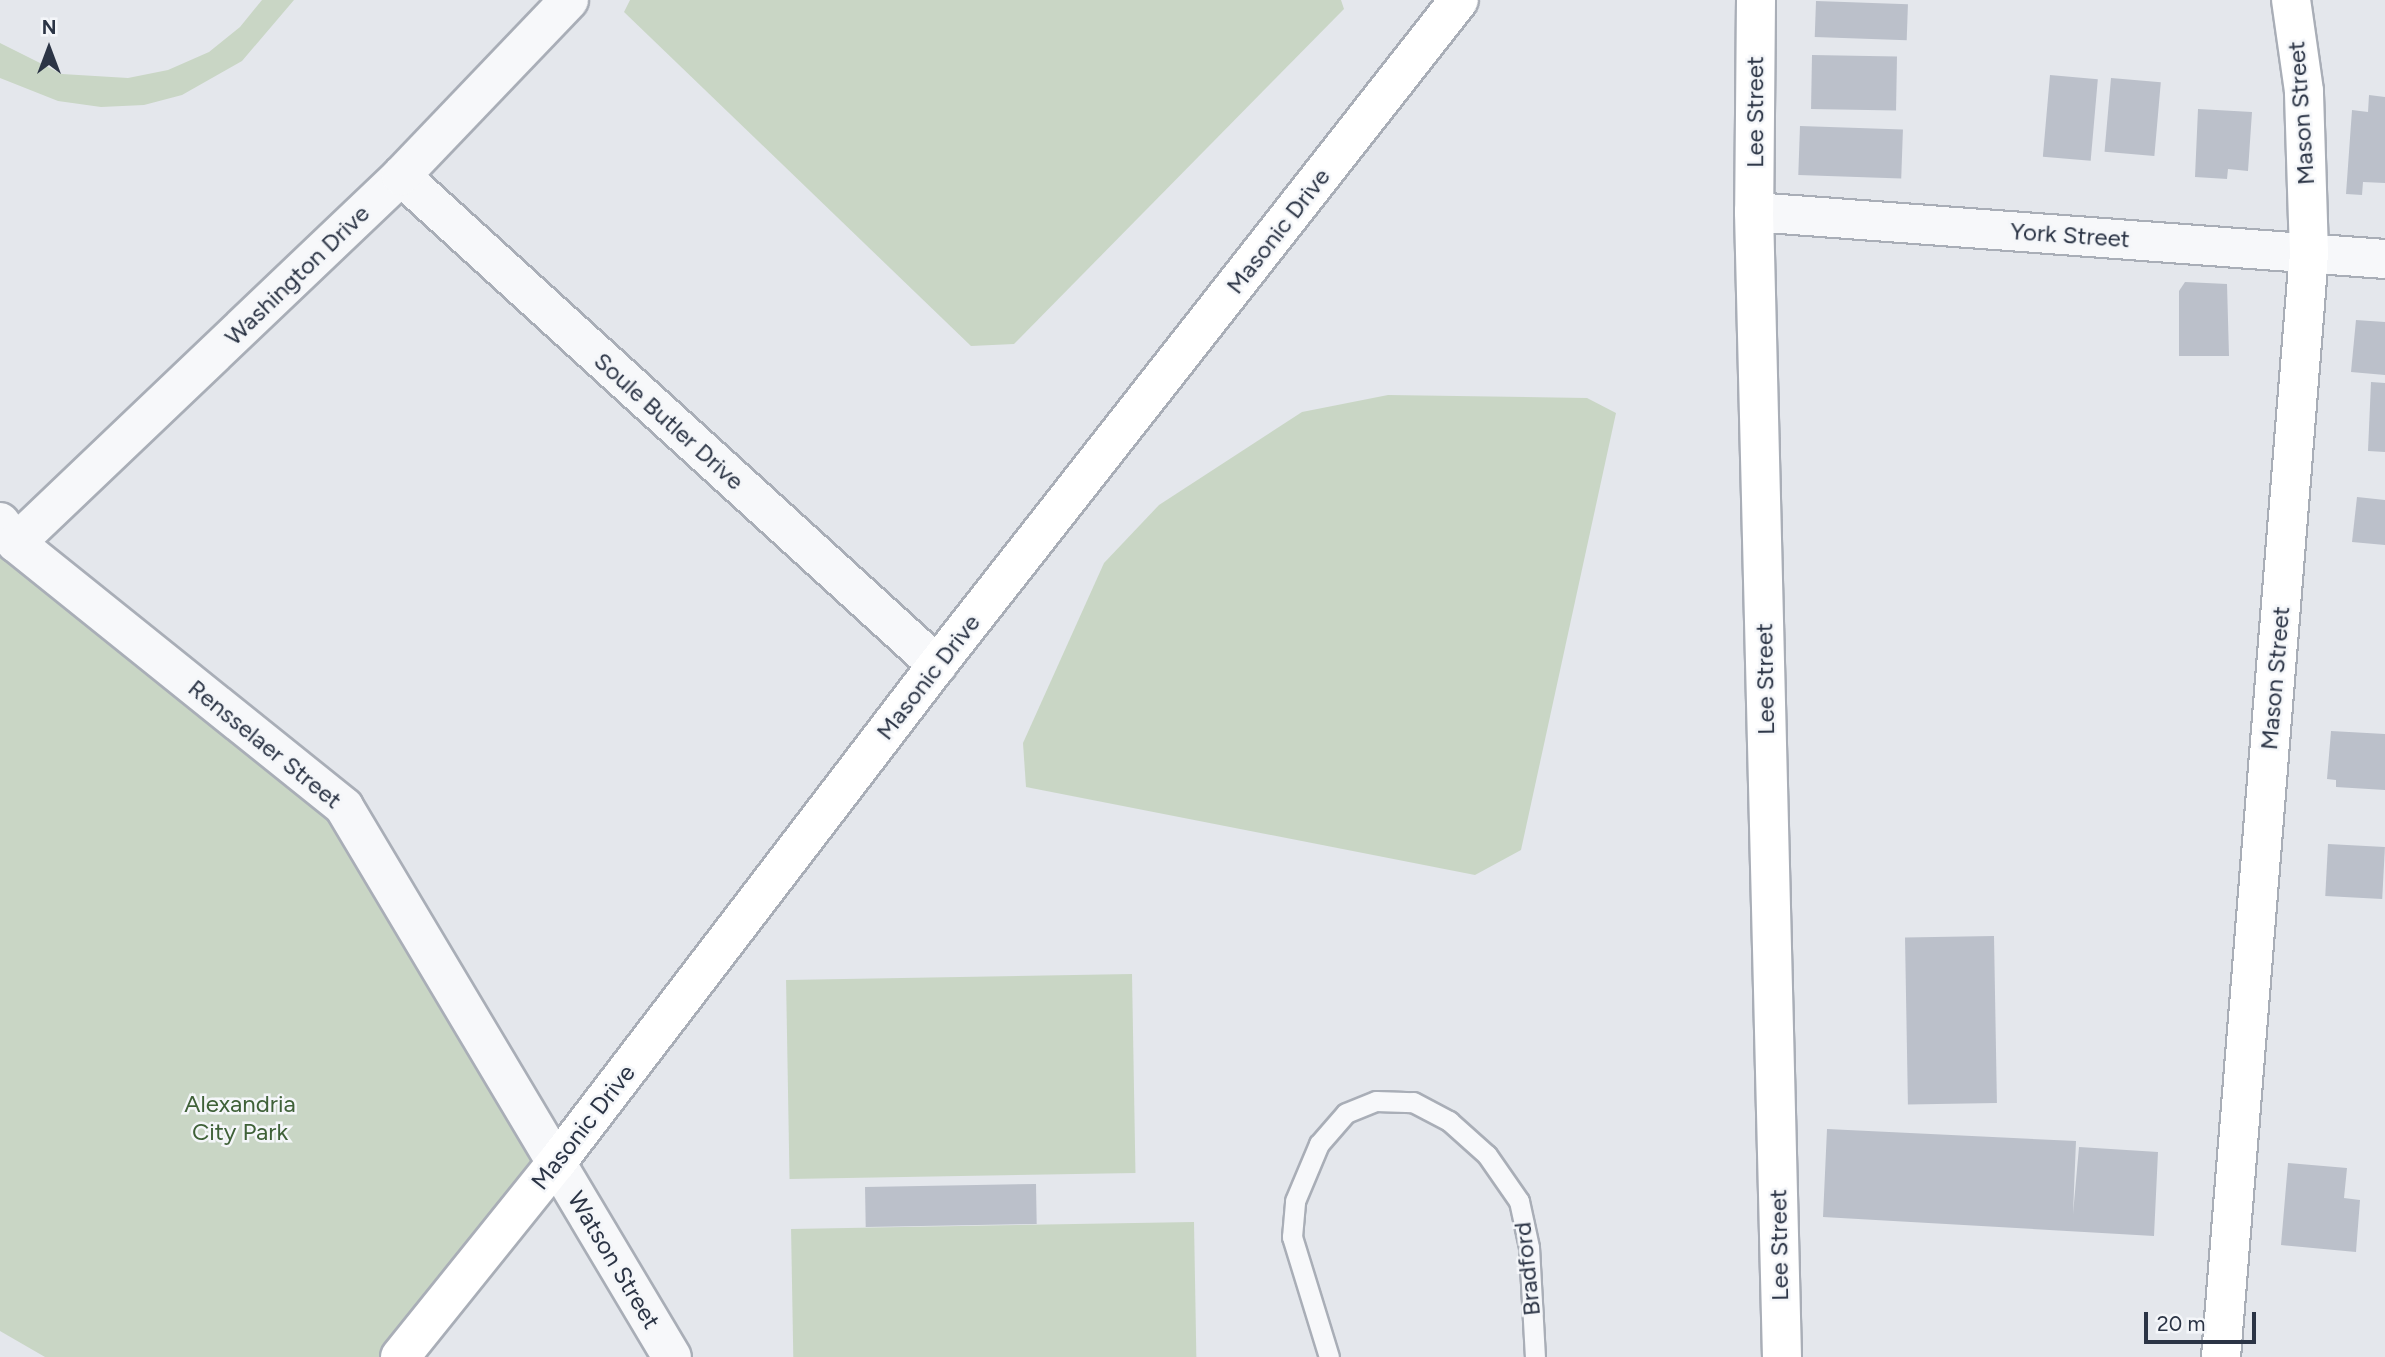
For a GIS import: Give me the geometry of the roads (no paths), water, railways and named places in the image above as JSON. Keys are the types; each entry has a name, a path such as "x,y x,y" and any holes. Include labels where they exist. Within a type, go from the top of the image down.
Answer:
{"main road":[{"name":"Masonic Drive","path":"400,1357 557,1162 937,666 1459,0"},
{"name":"Lee Street","path":"1756,0 1754,212 1782,1357"},
{"name":"Mason Street","path":"2221,1357 2309,253 2304,91 2291,0"}],"street":[{"name":"Washington Drive","path":"8,532 401,176 569,0"},
{"name":"Soule Butler Drive","path":"401,176 937,666"},
{"name":"York Street","path":"1754,212 2385,259"},
{"name":"Rensselaer Street","path":"8,532 344,807 557,1162"},
{"name":"Watson Street","path":"557,1162 672,1357"}],"lane":[{"name":"Bradford","path":"1329,1357 1292,1237 1295,1201 1319,1144 1346,1112 1376,1101 1413,1102 1449,1121 1487,1155 1518,1201 1529,1247 1535,1357"}],"park label":[{"name":"Alexandria City Park","path":"240,1118"}]}
